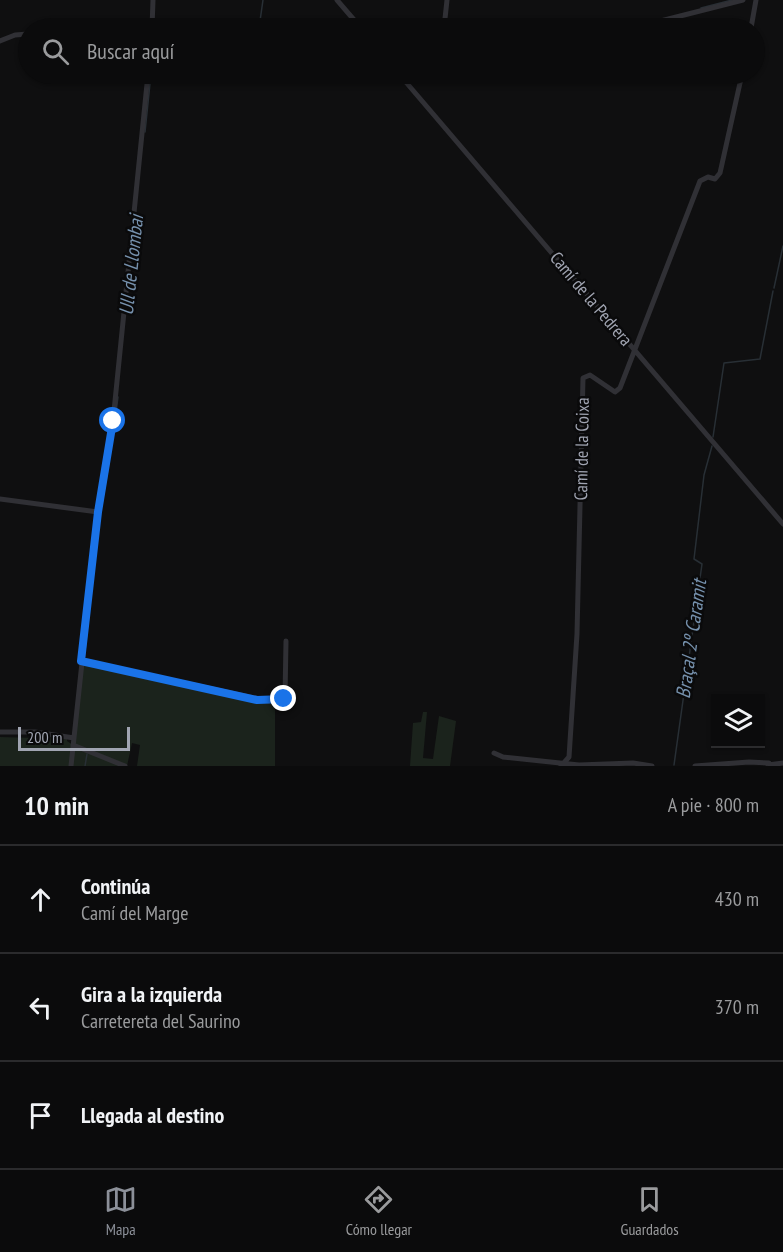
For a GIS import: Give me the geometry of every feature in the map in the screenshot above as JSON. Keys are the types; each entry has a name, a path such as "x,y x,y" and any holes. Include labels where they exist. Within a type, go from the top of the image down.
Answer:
{"street":[{"path":"152,18 153,0"},
{"path":"337,0 352,18"},
{"path":"445,18 447,0"},
{"path":"672,18 743,0"},
{"path":"753,18 756,0"},
{"path":"0,41 18,35"},
{"path":"71,766 98,512 113,421 147,84"},
{"name":"Camí de la Pedrera","path":"408,84 783,524"},
{"name":"Camí de la Coixa","path":"563,765 569,757 576,643 583,378 590,375 615,392 619,391 700,181 708,177 715,179 720,173 740,84"},
{"path":"0,499 98,512"},
{"path":"81,661 269,701 285,697 286,641"},
{"path":"0,732 34,732 74,741 125,766"},
{"path":"494,753 503,757 563,765 633,763 652,766"},
{"path":"695,766 749,762 768,765 783,763"}],"shaded area":[{"path":"81,661 275,701 275,766 137,766 140,745 132,743 127,766 0,766 0,737 36,738 37,734 67,738 67,741 73,745"},
{"path":"423,712 427,712 423,758 433,759 439,716 456,721 450,766 410,766 413,723 421,722"}],"waterway":[{"path":"260,18 263,0"},
{"name":"Ull de Llombai","path":"701,8 732,0"},
{"name":"Ull de Llombai","path":"145,132 150,84"},
{"name":"Ull de Llombai","path":"132,258 134,236"},
{"name":"Braçal 2º Caramit","path":"774,288 783,246"},
{"name":"Braçal 2º Caramit","path":"713,437 724,363 760,359 773,291"},
{"name":"Ull de Llombai","path":"110,457 118,397"},
{"name":"Braçal 2º Caramit","path":"674,765 702,564 694,559 704,475 712,446"},
{"name":"Ull de Llombai","path":"102,504 109,463"},
{"name":"Ull de Llombai","path":"100,520 101,509"},
{"name":"Ull de Llombai","path":"85,766 87,754"}],"route":[{"path":"113,421 98,512 81,661 242,698 264,702 284,699"}]}
